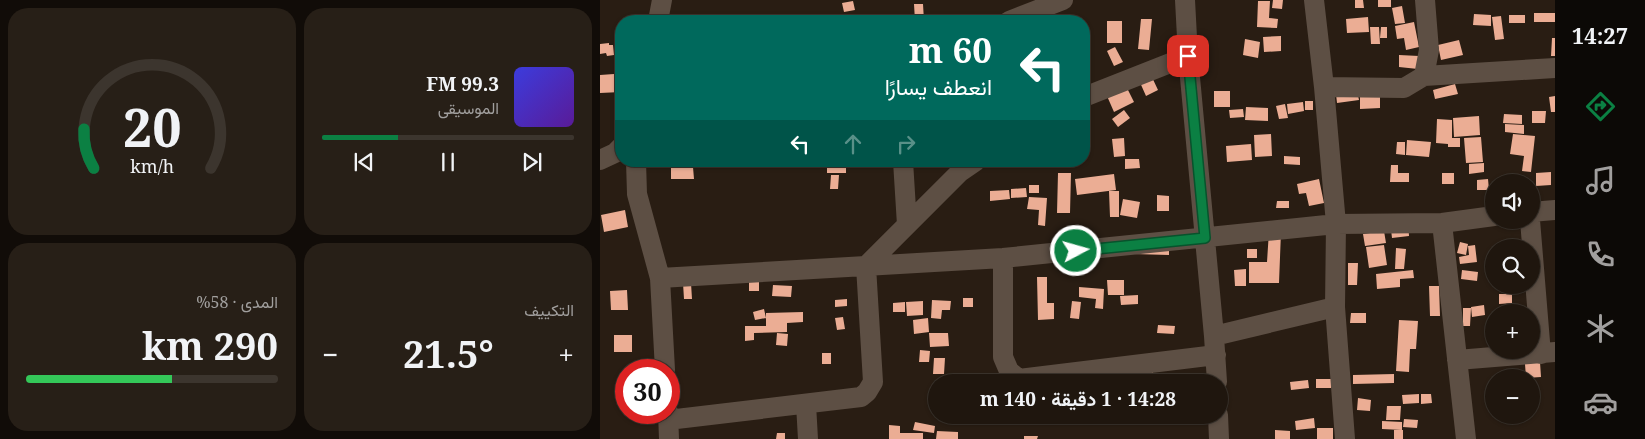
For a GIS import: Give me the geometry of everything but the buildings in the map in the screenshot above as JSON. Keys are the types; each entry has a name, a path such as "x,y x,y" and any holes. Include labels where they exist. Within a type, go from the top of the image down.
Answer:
{"street":[{"path":"659,15 662,0"},
{"path":"1185,0 1188,56 1217,374"},
{"path":"1314,0 1336,224 1335,307 1345,439"},
{"path":"1424,76 1430,50 1425,0"},
{"path":"1033,15 1057,9"},
{"path":"1090,95 1188,56"},
{"path":"1324,87 1404,88 1424,76 1555,68"},
{"path":"600,160 615,153"},
{"path":"636,167 637,194 660,278 664,359"},
{"path":"903,167 907,225"},
{"path":"680,422 861,397 867,392 873,382 866,266 960,172 967,167"},
{"path":"1540,211 1555,210"},
{"path":"660,278 1003,258 1336,224 1442,223 1485,217"},
{"path":"1442,223 1466,439"},
{"path":"1456,360 1548,352 1531,229"},
{"path":"1003,258 1003,357 1009,371 1019,379 1215,346 1335,307"},
{"path":"806,404 808,439"},
{"path":"1218,424 1219,439"}],"route":[{"path":"1076,251 1205,238 1188,56"}]}
